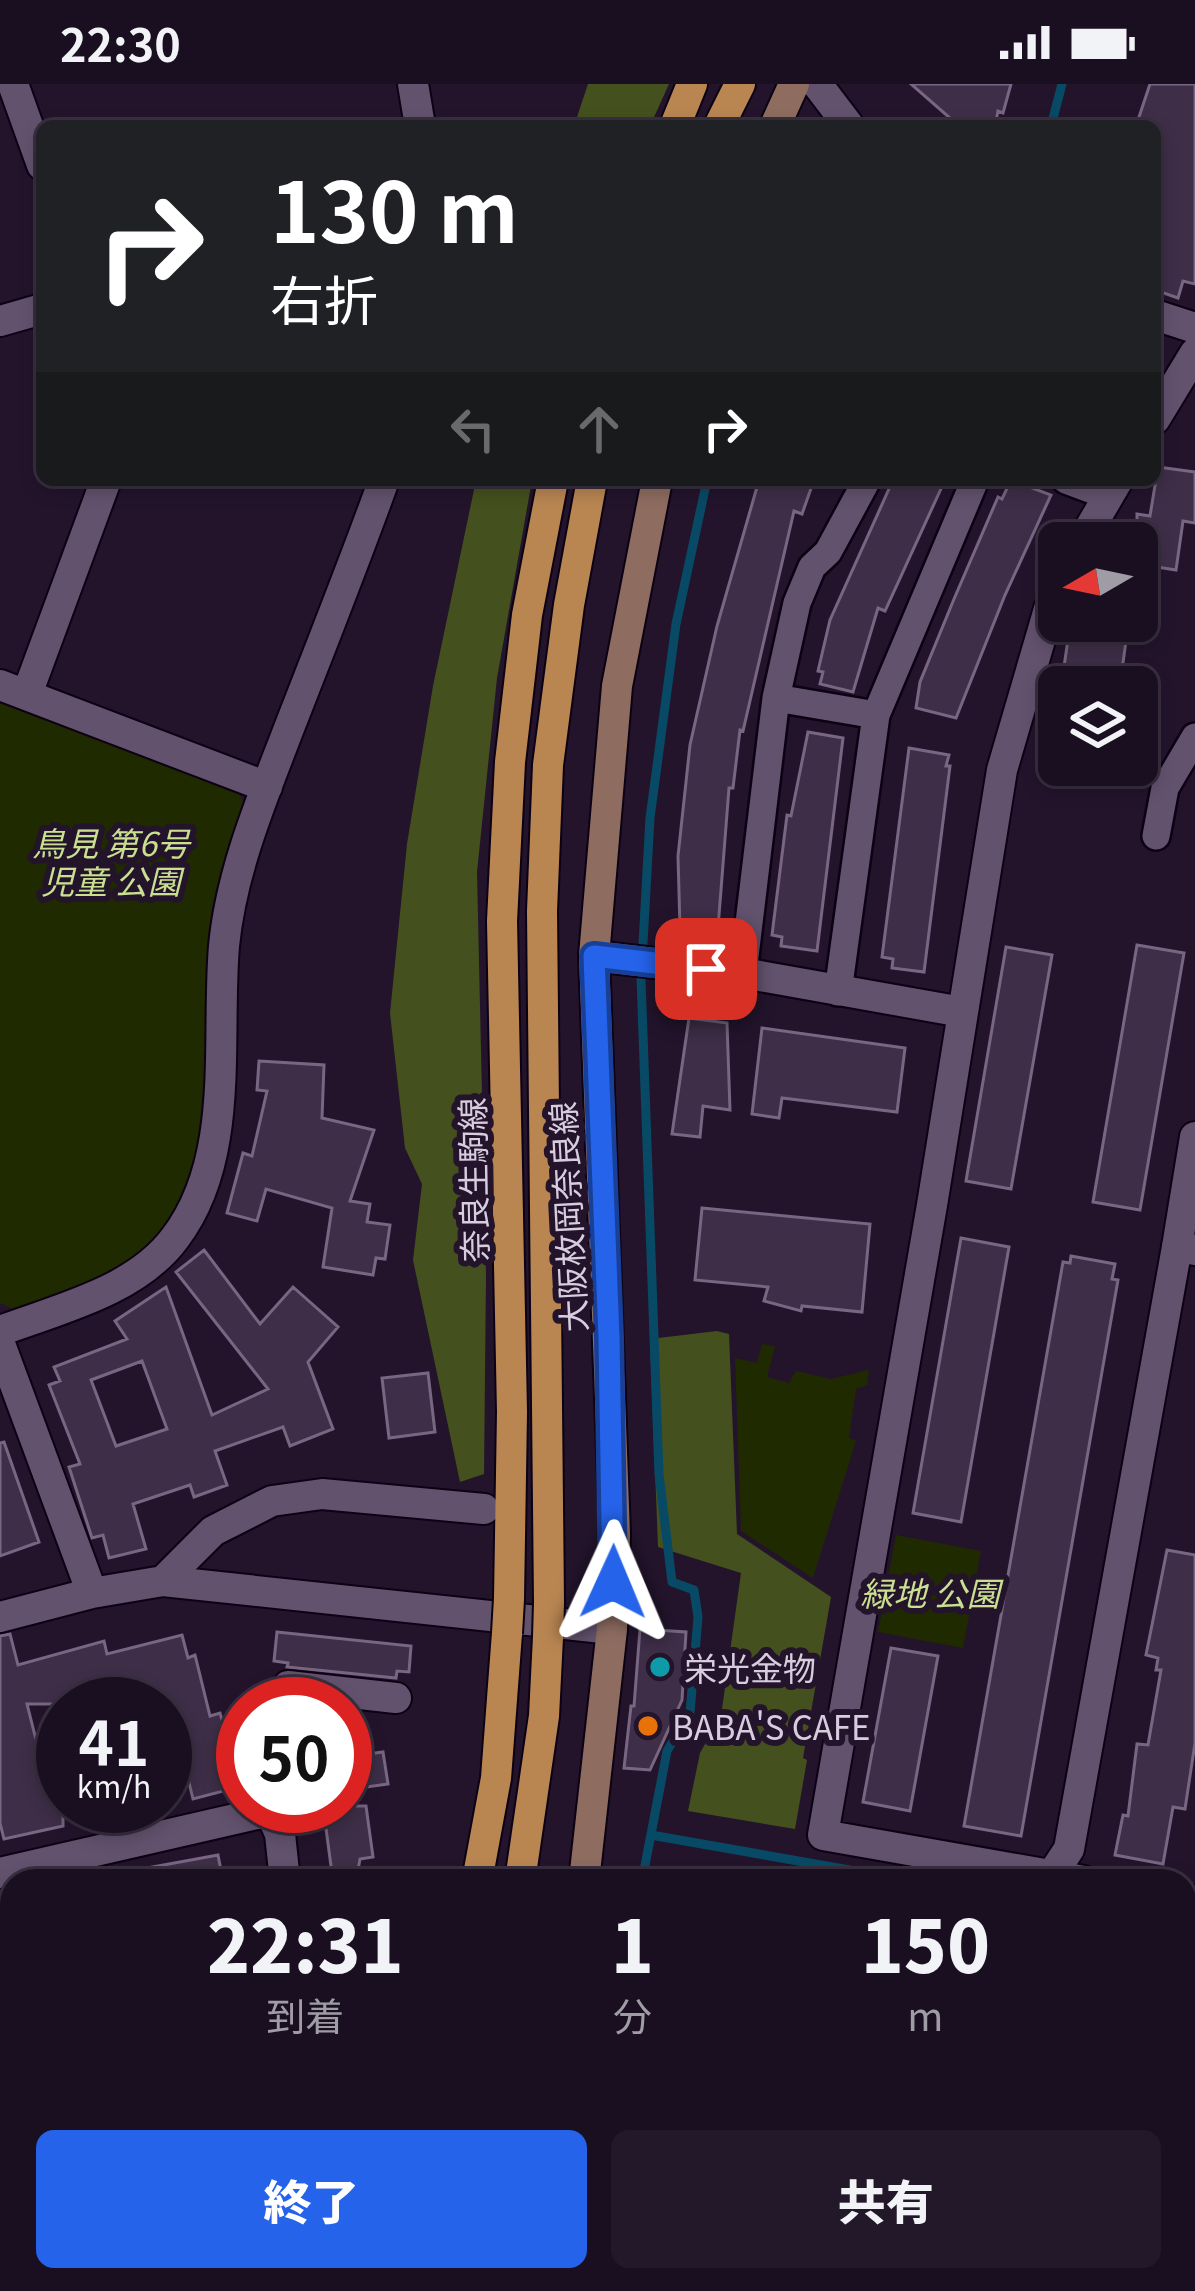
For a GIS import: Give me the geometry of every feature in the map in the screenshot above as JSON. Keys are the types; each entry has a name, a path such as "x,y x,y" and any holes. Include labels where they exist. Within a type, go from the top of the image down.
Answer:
{"main road":[{"path":"677,120 692,84"},
{"path":"722,120 740,84"},
{"path":"778,120 794,84"},
{"name":"奈良生駒線","path":"479,1869 496,1778 509,1599 512,1412 502,921 510,762 527,615 553,486"},
{"path":"522,1869 544,1716 549,1603 542,911 547,786 569,605 591,486"},
{"name":"大阪枚岡奈良線","path":"585,1869 612,1628 615,1534 594,956 617,686 656,486"}],"street":[{"path":"13,84 36,148"},
{"path":"412,84 419,120"},
{"path":"817,84 844,120"},
{"path":"0,322 36,311"},
{"path":"1161,317 1195,328"},
{"path":"1161,409 1195,353"},
{"path":"103,486 13,690 267,787"},
{"path":"0,1331 134,1276 175,1240 205,1186 217,1118 225,942 238,869 382,486"},
{"path":"743,973 776,698 797,603 812,567 829,552 864,486"},
{"path":"838,992 876,716 972,486"},
{"path":"1093,522 1113,488"},
{"path":"1002,1869 823,1835 1002,770 1039,642"},
{"path":"776,698 876,716"},
{"path":"1156,836 1165,788 1195,736"},
{"path":"594,956 743,973 962,1012"},
{"path":"1056,1869 1069,1849 1186,1249 1195,1137"},
{"path":"0,1344 92,1593"},
{"path":"163,1581 214,1531 272,1501 322,1494 484,1509"},
{"path":"0,1617 163,1581 612,1628"},
{"path":"372,1695 395,1698"},
{"path":"51,1869 216,1824"},
{"path":"280,1833 284,1869"}],"green space":[{"path":"588,84 669,84 653,120 576,120"},
{"path":"475,486 531,486 497,678 477,872 486,1275 484,1474 460,1482 413,1260 422,1184 405,1148 390,1013 407,844 433,686"},
{"name":"鳥見 第6号 児童 公園","path":"0,700 238,791 244,805 213,905 201,1123 182,1197 165,1226 133,1257 96,1278 15,1310 0,1303"},
{"path":"717,1331 729,1334 737,1534 831,1597 795,1829 688,1811 700,1753 721,1716 741,1573 658,1547 650,1339"},
{"path":"762,1344 775,1346 767,1377 789,1383 796,1371 831,1379 869,1370 867,1385 856,1389 849,1438 856,1441 813,1578 741,1531 735,1358 757,1363"},
{"name":"緑地 公園","path":"896,1535 981,1551 963,1648 878,1632"}],"building":[{"path":"911,84 1011,84 1003,113 998,111 996,120 952,120"},
{"path":"1150,84 1195,84 1195,284 1183,281 1178,298 1161,292 1161,120 1138,120"},
{"path":"1161,467 1195,472 1195,523 1183,521 1176,570 1158,567 1158,522 1137,522 1137,514 1150,516 1155,486 1161,486"},
{"path":"757,486 812,486 802,514 794,511 740,730 733,788 729,788 718,928 680,928 678,856 690,745 717,626"},
{"path":"890,486 942,486 885,611 878,608 853,692 820,684 823,672 818,671 830,620"},
{"path":"1008,486 1027,486 1051,495 956,718 916,708 920,682 998,497 1002,499"},
{"path":"1068,642 1126,642 1123,666 1064,666"},
{"path":"808,732 843,738 817,951 781,946 782,937 772,935 787,815 791,816"},
{"path":"909,748 949,755 946,766 950,766 924,972 892,968 893,959 882,957"},
{"path":"1137,945 1184,953 1140,1210 1093,1202"},
{"path":"1006,947 1052,955 1011,1189 966,1181"},
{"path":"689,1018 727,1023 730,1110 703,1106 700,1137 672,1134"},
{"path":"762,1028 905,1048 897,1112 782,1098 779,1118 752,1114"},
{"path":"259,1061 324,1065 322,1118 374,1130 350,1201 370,1204 367,1222 390,1225 385,1259 376,1258 373,1275 323,1267 332,1208 266,1189 257,1221 227,1213 243,1153 252,1156 267,1091 257,1090"},
{"path":"702,1208 870,1224 862,1312 802,1306 801,1311 764,1301 768,1287 695,1280"},
{"path":"961,1238 1009,1247 961,1522 913,1513"},
{"path":"204,1250 260,1324 293,1287 338,1327 308,1362 333,1429 290,1446 283,1427 215,1451 227,1485 194,1497 190,1485 133,1504 146,1549 109,1558 103,1535 92,1538 69,1467 80,1464 49,1385 60,1381 54,1367 127,1339 115,1321 166,1287 212,1415 268,1389 176,1272","holes":["142,1361 167,1429 116,1446 91,1380"]},
{"path":"1071,1256 1115,1264 1112,1279 1118,1280 1021,1836 964,1826 1063,1262 1070,1263"},
{"path":"428,1373 435,1432 389,1438 382,1378"},
{"path":"4,1442 39,1542 0,1556 0,1443"},
{"path":"1167,1550 1195,1555 1195,1743 1185,1809 1173,1807 1163,1864 1115,1855 1123,1815 1128,1816 1137,1744 1148,1745 1161,1670 1156,1670 1158,1658 1146,1655"},
{"path":"640,1629 686,1632 682,1700 650,1770 624,1768"},
{"path":"277,1632 411,1646 409,1672 397,1671 396,1678 287,1667 288,1663 274,1661"},
{"path":"10,1634 18,1665 104,1641 107,1654 182,1635 188,1658 195,1655 210,1716 216,1714 216,1793 193,1799 192,1795 192,1677 36,1677 36,1704 27,1704 36,1740 36,1832 4,1839 0,1823 0,1636"},
{"path":"891,1648 938,1656 910,1811 863,1802"},
{"path":"383,1752 388,1784 372,1786 372,1753"},
{"path":"327,1833 370,1833 373,1857 360,1859 358,1869 331,1869"},
{"path":"218,1855 221,1869 147,1869"}],"waterway":[{"path":"1053,120 1062,84"},
{"path":"644,1869 667,1751 690,1713 698,1617 694,1590 672,1582 659,1474 641,979 650,818 676,624 706,486"},
{"path":"651,1835 844,1869"}],"place":[{"name":"栄光金物","path":"660,1667"},
{"name":"BABA'S CAFE","path":"648,1726"}],"route":[{"path":"613,1582 594,956 706,969"}]}
